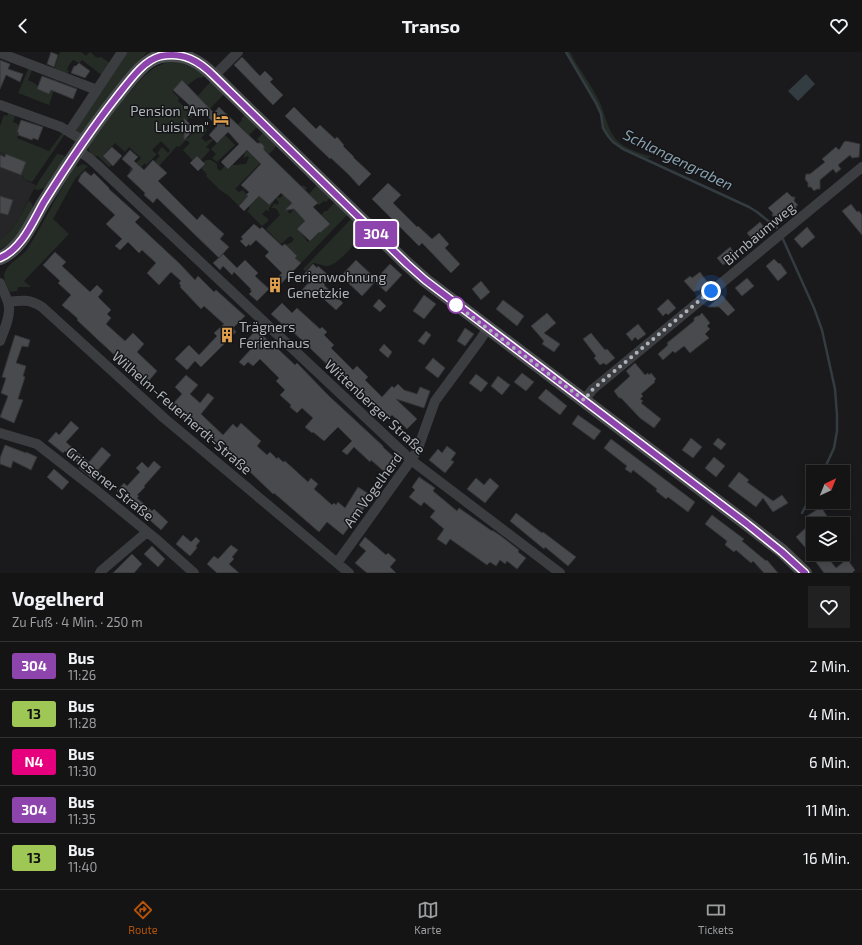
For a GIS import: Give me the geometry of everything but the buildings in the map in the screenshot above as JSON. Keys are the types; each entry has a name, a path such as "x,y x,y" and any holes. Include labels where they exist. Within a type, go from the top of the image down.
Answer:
{"main road":[{"path":"0,258 12,252 20,242 44,202 103,114 140,69 155,55 186,56 194,59 214,76 407,264 442,294 759,533 805,573"}],"street":[{"path":"70,132 122,52"},
{"path":"214,76 238,52"},
{"path":"0,53 97,90"},
{"name":"Wittenberger Straße","path":"0,105 61,127 70,132 96,164 411,460 560,573"},
{"name":"Birnbaumweg","path":"584,400 600,383 862,167"},
{"path":"0,283 9,307 9,315 0,341"},
{"name":"Wilhelm-Feuerherdt-Straße","path":"8,302 23,300 30,301 42,307 161,415 349,573"},
{"name":"Am Vogelherd","path":"337,563 417,451 435,401 488,328"},
{"name":"Griesener Straße","path":"0,432 37,444 156,539 194,573"},
{"path":"100,573 147,532"}],"shaded area":[{"path":"60,52 81,52 86,56 90,52 97,58 101,57 110,63 103,76 82,60 79,63 73,60 69,65 67,70 69,71 67,74 54,69"},
{"path":"124,52 147,52 126,74 82,134 76,127"},
{"path":"566,52 570,52 593,90 600,103 610,130 617,140 628,148 652,157 645,159 623,149 613,142 608,136 603,128 601,114 596,103"},
{"path":"167,62 181,62 205,74 204,77 197,78 188,85 182,80 172,91 179,98 178,101 182,105 186,107 211,81 224,94 210,109 202,101 193,109 192,118 189,118 183,124 187,128 184,135 188,138 202,123 207,130 201,138 206,142 212,138 213,140 206,147 210,150 201,160 197,156 193,161 183,150 190,143 186,140 179,147 177,146 159,166 155,161 160,156 157,153 162,147 168,153 170,150 161,141 152,150 156,155 146,165 145,163 141,167 138,164 131,171 129,170 141,158 129,147 125,152 115,143 103,156 112,165 109,167 98,156 93,157 88,147 108,117 143,77 154,68"},
{"path":"29,67 33,68 28,80 38,86 37,89 49,94 56,77 58,78 49,105 18,93"},
{"path":"806,74 815,84 798,101 788,91"},
{"path":"9,111 16,114 13,122 19,125 17,132 19,133 17,138 49,151 63,132 65,134 32,182 23,179 24,176 21,175 26,162 0,152 0,126 4,115 7,116"},
{"path":"245,115 257,127 249,135 238,125"},
{"path":"263,133 276,146 235,189 239,192 243,190 253,202 250,191 267,190 260,197 268,205 275,199 269,208 269,211 266,210 262,214 268,219 268,221 262,226 247,211 250,208 243,201 239,206 206,176 207,174 201,168 205,164 203,162 206,160 211,160 217,164 217,168 220,171 225,166 228,169 232,165 246,164 249,157 244,158 244,154 246,152 251,150 264,150 264,146 257,139"},
{"path":"225,135 235,145 217,162 212,158 216,154 211,149"},
{"path":"0,152 26,162 23,179 36,185 19,218 12,228 0,240"},
{"path":"57,154 63,155 67,159 47,187 38,190 34,189 41,178"},
{"path":"82,164 88,166 75,179 53,219 69,234 24,281 31,287 18,287 17,291 10,292 4,277 7,268 28,248 76,165 78,167"},
{"path":"303,185 307,188 288,212 290,214 294,209 306,221 297,229 308,242 330,224 321,215 335,202 347,215 301,263 295,258 286,245 294,239 290,236 281,244 266,229 280,215 275,208 271,208 275,203 277,205 279,203 276,199 277,197 280,198"},
{"path":"317,185 330,198 326,202 324,201 319,205 309,194"},
{"path":"29,200 33,209 22,230 10,244 0,249 0,240 13,227"},
{"path":"351,219 365,232 353,246 332,265 327,266 313,263 305,271 303,269"}],"waterway":[{"name":"Schlangengraben","path":"566,52 596,103 601,114 603,128 613,142 623,149 749,207 777,228"},
{"name":"Schlangengraben","path":"782,237 814,308 822,330 835,389 837,431 834,448 826,465"},
{"name":"Schlangengraben","path":"802,513 806,505"}],"bus line":[{"name":"304","path":"0,258 12,252 20,242 84,141 103,114 140,69 148,62 162,56 179,55 194,59 214,76 425,280 747,524 805,573"}],"place":[{"name":"Pension \"Am Luisium\"","path":"221,119"},
{"name":"Ferienwohnung Genetzkie","path":"275,285"},
{"name":"Trägners Ferienhaus","path":"227,335"}],"route":[{"path":"456,305 584,400 593,389 711,291"}]}
